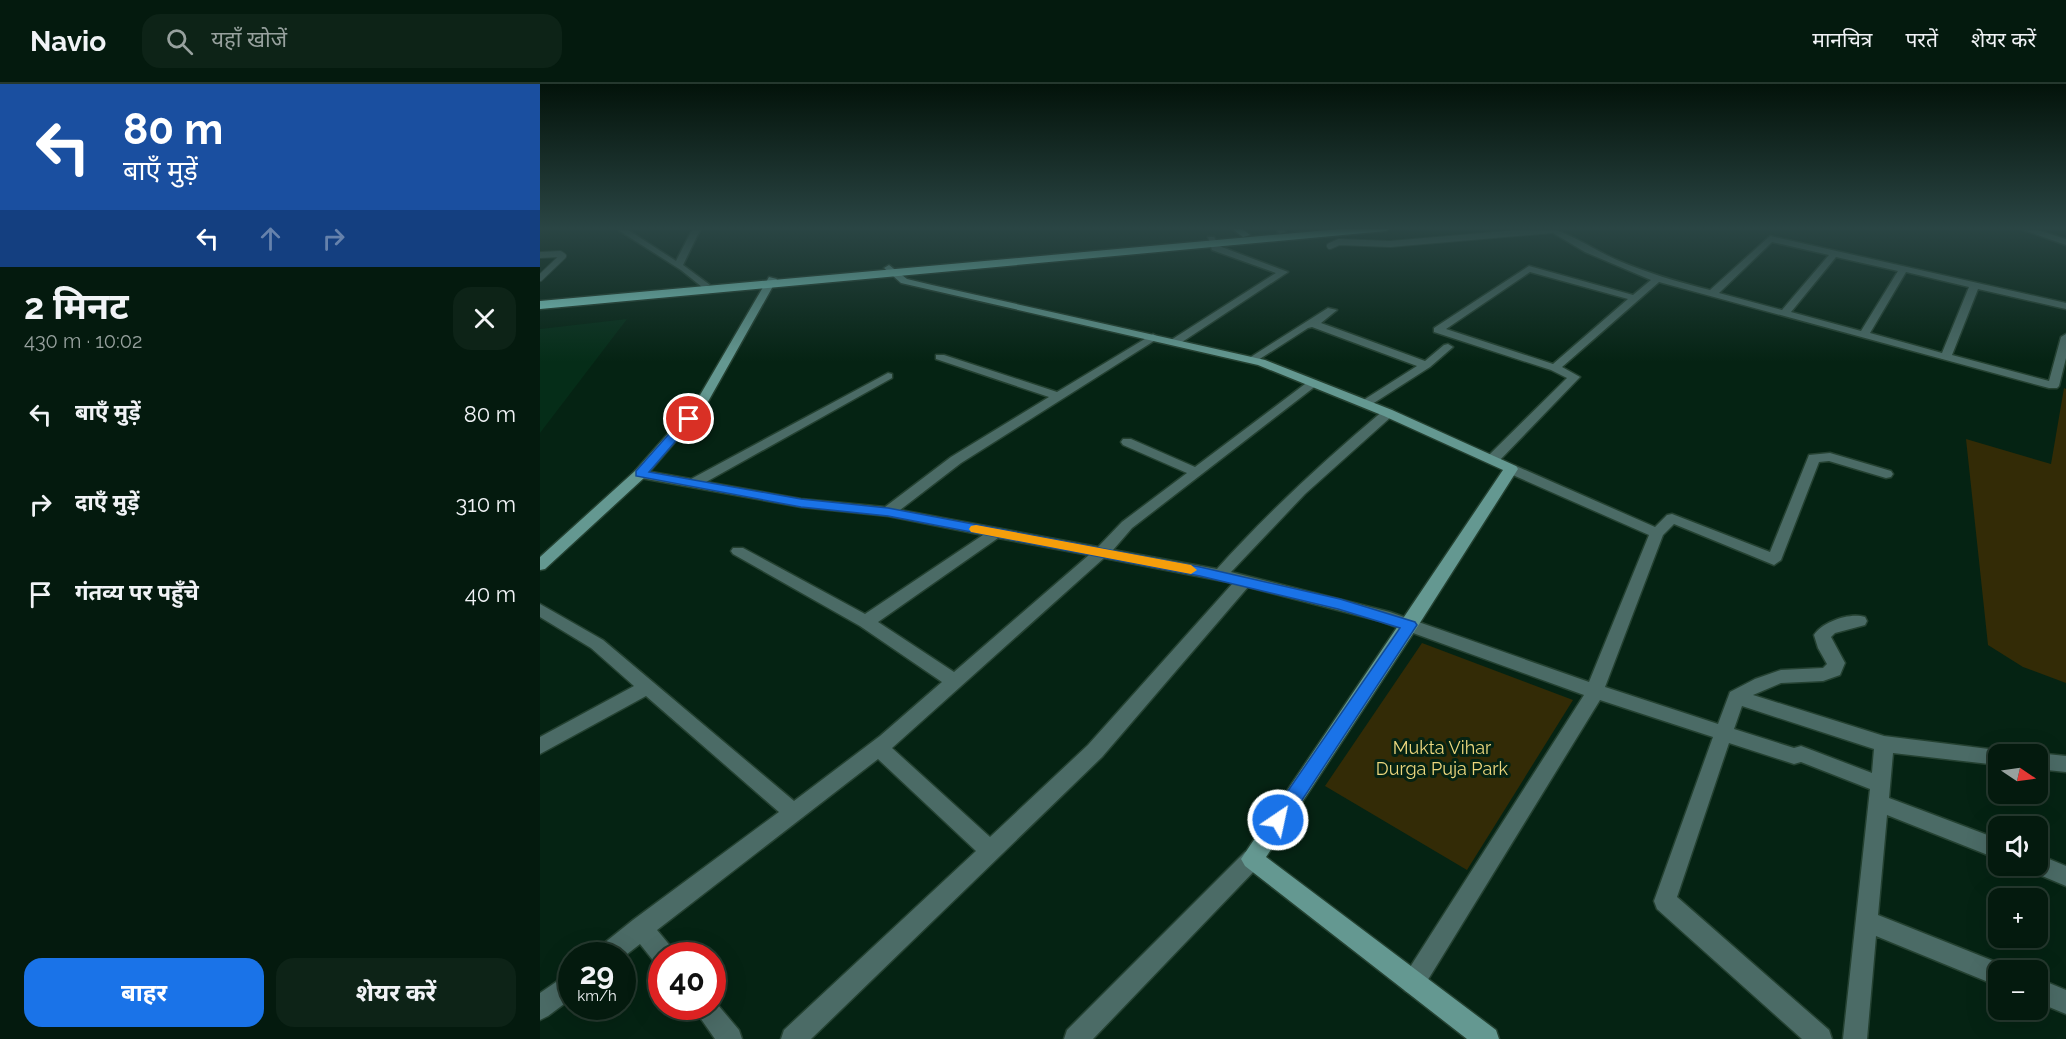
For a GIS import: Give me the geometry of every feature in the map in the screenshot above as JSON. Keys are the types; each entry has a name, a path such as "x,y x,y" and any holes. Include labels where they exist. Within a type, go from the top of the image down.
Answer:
{"highway":[{"path":"540,305 873,273"},
{"path":"540,299 770,282"}],"street":[{"path":"690,273 705,285"},
{"path":"892,273 904,281 931,288 1251,360 1388,412 1657,533"},
{"path":"1175,342 1281,273"},
{"path":"1493,459 1574,377 1555,368 1438,330 1524,273"},
{"path":"1542,273 1634,298"},
{"path":"1640,273 1711,295 2053,386 2066,337"},
{"path":"1711,295 1735,273"},
{"path":"1784,314 1819,273"},
{"path":"1864,335 1901,273"},
{"path":"1919,273 2066,306"},
{"path":"1555,368 1657,279"},
{"path":"540,565 640,474 702,404 770,282"},
{"path":"1946,357 1974,285"},
{"path":"1313,324 1332,310"},
{"path":"1251,360 1305,325 1313,324 1426,364"},
{"path":"888,512 956,460 1153,337"},
{"path":"1366,404 1448,347"},
{"path":"940,357 1058,396"},
{"path":"692,484 888,376"},
{"path":"624,942 878,747 1102,552 1127,525 1313,383"},
{"path":"1220,575 1251,538 1303,486 1388,412"},
{"path":"1127,442 1196,472"},
{"path":"1413,983 1583,715 1657,533 1672,518 1774,560 1814,458 1830,457 1886,474"},
{"path":"1076,1039 1252,859 1410,625 1511,469"},
{"path":"640,474 801,503 888,512 1220,575 1282,592 1340,604 1410,625 1594,691 1722,733 1794,756 1801,754 1988,844"},
{"path":"866,622 995,533"},
{"path":"738,551 866,622 954,681"},
{"path":"793,1039 1095,750 1244,581"},
{"path":"540,610 597,644 794,813"},
{"path":"1820,1039 1665,901 1736,697 1758,684 1777,677 1829,674 1834,670 1836,663 1826,648 1822,635 1830,628 1859,621"},
{"path":"540,746 648,687"},
{"path":"1736,697 1884,744 1988,756"},
{"path":"1855,1039 1884,744"},
{"path":"878,747 990,851"},
{"path":"2048,762 2066,764"},
{"path":"1252,859 1487,1039"},
{"path":"2048,869 2066,876"},
{"path":"1866,921 1988,970"},
{"path":"641,928 652,942"},
{"path":"540,1008 558,994"},
{"path":"2048,995 2066,1002"},
{"path":"715,1020 730,1039"}],"shaded area":[{"path":"627,319 540,433 540,329"}],"green space":[{"path":"2064,388 2066,389 2066,683 2023,667 1988,645 1966,439 2051,464"},
{"name":"Mukta Vihar Durga Puja Park","path":"1422,643 1573,700 1467,870 1325,786"}],"slow traffic":[{"path":"976,529 1191,570"}],"route":[{"path":"689,419 640,474 801,503 888,512 1102,552 1244,581 1282,592 1340,604 1410,625 1278,820"}]}
